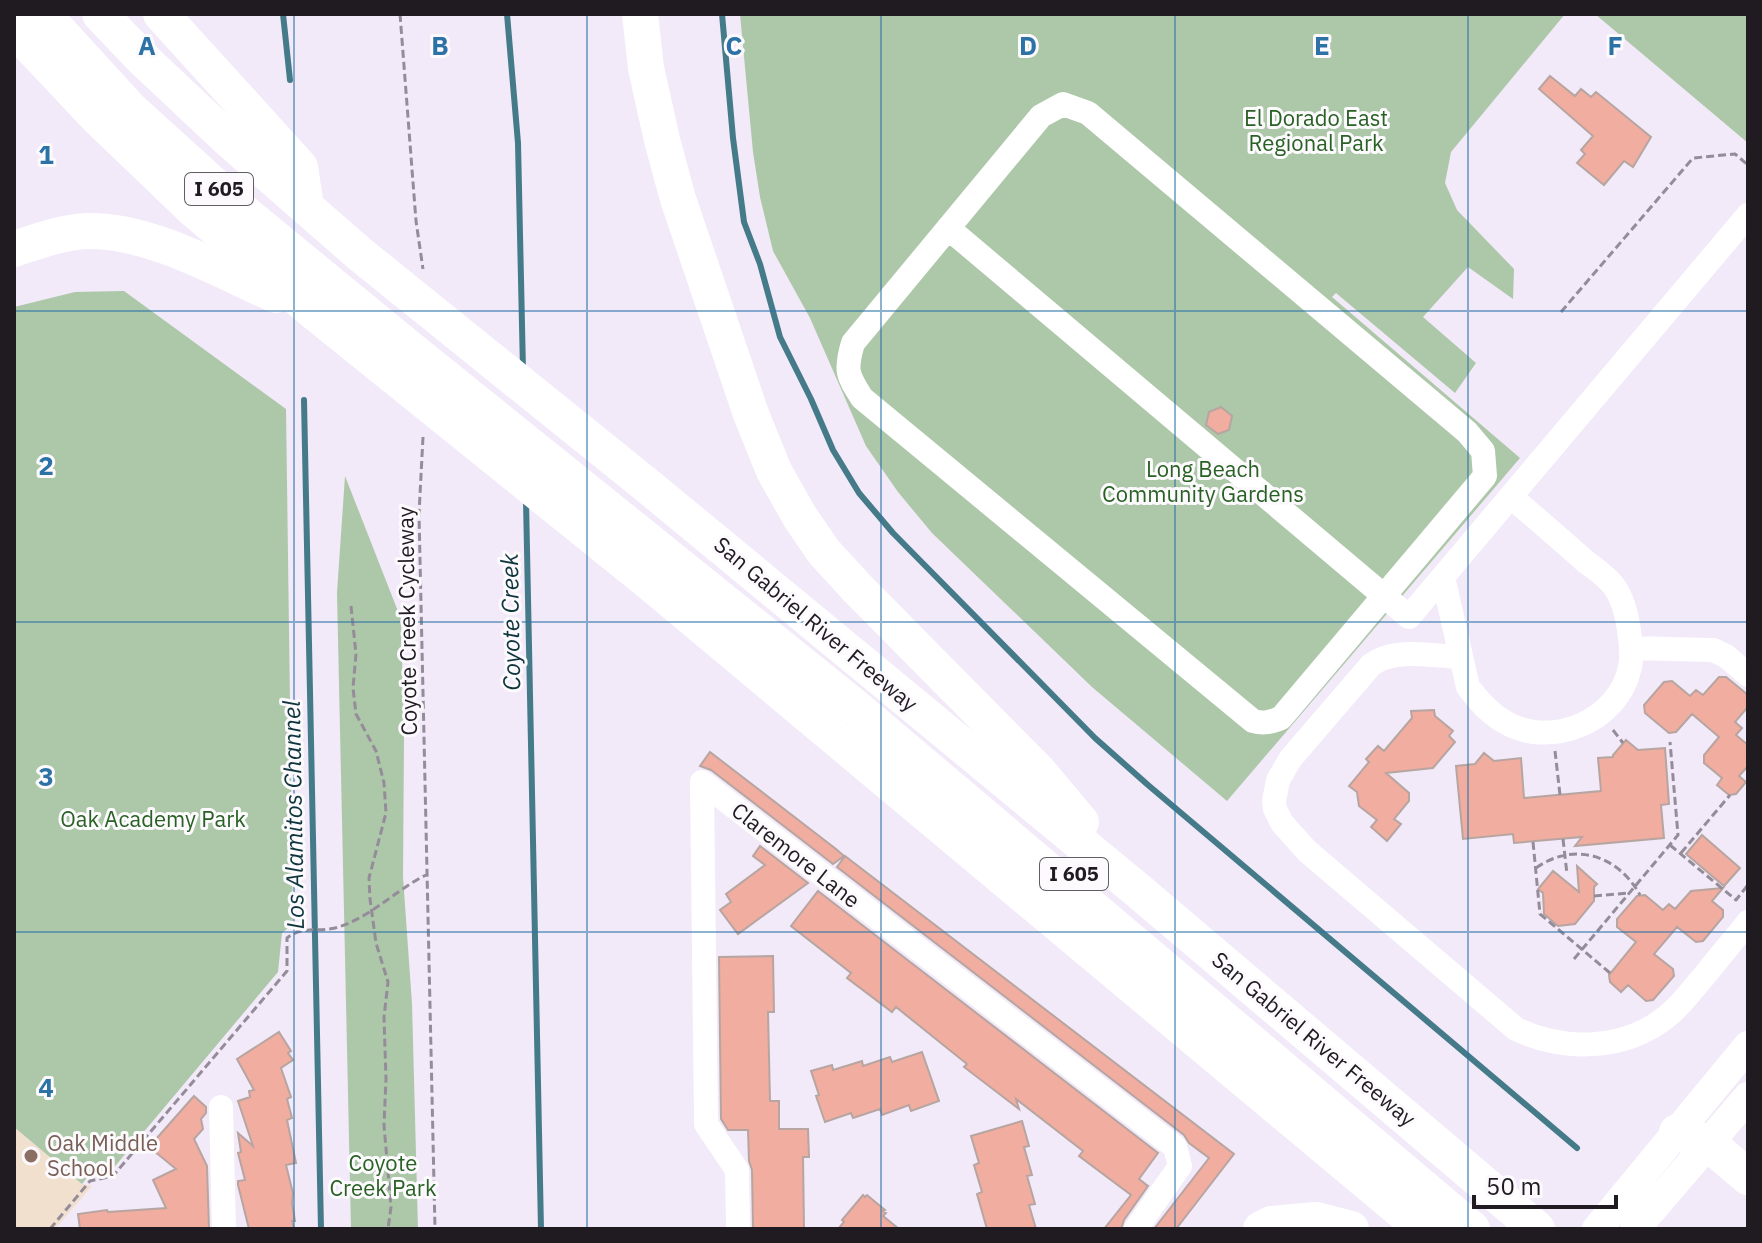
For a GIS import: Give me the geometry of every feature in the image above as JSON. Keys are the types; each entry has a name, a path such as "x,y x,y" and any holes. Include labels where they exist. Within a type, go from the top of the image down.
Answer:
{"highway":[{"name":"I 605","path":"43,14 129,108 248,216 410,349 650,532 1139,927 1495,1229"},
{"name":"San Gabriel River Freeway","path":"100,14 227,138 308,209 354,266 649,487 1135,888 1537,1229"},
{"path":"161,14 300,167 308,209"},
{"path":"640,14 646,68 678,199 751,414 774,471 800,517 824,552 858,589 1039,772 1135,888"},
{"name":"I 605","path":"14,29 96,116 183,199 314,312 649,582 1423,1229"},
{"path":"14,249 89,231 121,233 175,250 314,312"},
{"name":"I 605","path":"354,266 650,532 1472,1229"},
{"path":"1692,1138 1748,1177"},
{"path":"1261,1229 1271,1224 1316,1220 1351,1229"}],"main road":[{"path":"1614,1223 1692,1138 1748,1046"},
{"path":"1692,1138 1748,1097"}],"street":[{"path":"1063,104 1088,113 1431,401 1467,432 1483,451 1485,476 1281,718 1263,724 1253,721 862,398 849,379 848,360 853,343 948,228 1041,116 1063,104"},
{"path":"948,228 1409,617 1748,215"},
{"path":"1443,577 1468,687 1504,723 1537,732 1553,732 1581,726 1612,702 1630,669 1631,648 1626,610 1612,584 1511,497"},
{"path":"1631,648 1713,650 1726,656 1748,675"},
{"path":"1460,657 1392,654 1378,659 1291,758 1278,780 1275,809 1282,823 1307,851 1516,1029 1564,1044 1591,1045 1619,1040 1659,1023 1680,1004 1748,922"},
{"name":"Claremore Lane","path":"738,1229 737,1170 706,1124 702,782 1175,1147 1180,1166 1136,1229"},
{"path":"221,1107 224,1229"}],"path":[{"path":"400,14 423,278"},
{"path":"1561,312 1693,158 1735,154 1748,165"},
{"name":"Coyote Creek Cycleway","path":"423,426 419,514 435,1229"},
{"path":"351,606 356,654 353,688 356,714 376,751 384,783 386,813 369,878 376,943 388,982 384,1017 384,1125 391,1207 388,1229"},
{"path":"1553,732 1560,795"},
{"path":"1574,959 1678,835 1670,742"},
{"path":"1681,853 1730,795"},
{"path":"1563,839 1567,874"},
{"path":"1533,842 1540,914 1610,973"},
{"path":"1670,845 1736,900 1747,886"},
{"path":"1535,868 1565,854 1587,855 1617,867 1640,895"},
{"path":"50,1229 90,1181 113,1176 287,971 287,938 295,931 333,928 371,911 428,874"},
{"path":"1594,896 1629,893"}],"shaded area":[{"name":"Oak Middle School","path":"14,1127 82,1184 92,1186 55,1229 14,1229"}],"green space":[{"name":"Long Beach Community Gardens","path":"740,14 1565,14 1451,152 1445,183 1457,210 1514,269 1513,299 1468,267 1423,317 1476,363 1455,393 1336,293 1332,297 1520,458 1227,801 1092,687 932,533 866,446 810,318 773,251 753,152"},
{"path":"1595,14 1748,14 1748,143"},
{"name":"Oak Academy Park","path":"124,291 286,409 293,924 282,933 278,972 111,1171 90,1174 82,1184 14,1127 14,307 75,292"},
{"name":"Coyote Creek Park","path":"345,476 401,619 403,877 412,1004 418,1229 351,1229 337,593"}],"building":[{"path":"1550,76 1575,96 1581,89 1591,97 1596,92 1651,137 1633,167 1624,161 1604,185 1577,163 1585,154 1581,150 1593,136 1539,89"},
{"path":"1221,407 1232,416 1229,430 1218,434 1206,425 1209,412"},
{"path":"1719,677 1726,677 1748,695 1748,707 1735,722 1742,728 1736,735 1748,745 1748,766 1739,776 1746,782 1736,794 1729,795 1717,785 1722,778 1704,763 1704,755 1719,737 1692,714 1676,732 1669,733 1645,713 1644,705 1664,682 1672,681 1690,696 1696,690 1703,695"},
{"path":"1434,710 1435,716 1453,731 1449,736 1455,742 1433,768 1386,773 1409,793 1409,801 1394,819 1401,824 1387,841 1371,827 1377,820 1359,806 1357,792 1349,786 1378,746 1384,751 1412,718 1411,711"},
{"path":"1626,740 1638,750 1665,748 1669,804 1661,805 1664,838 1575,846 1582,837 1514,843 1513,834 1463,839 1456,766 1475,764 1484,753 1494,761 1521,758 1524,798 1601,791 1598,758 1613,757"},
{"path":"710,752 844,856 833,864 711,770 700,766"},
{"path":"1702,835 1740,868 1724,886 1686,854"},
{"path":"760,846 808,883 738,934 720,910 731,902 726,894 765,865 753,856"},
{"path":"845,856 1234,1154 1176,1229 1154,1229 1209,1158 1189,1143 1184,1135 837,867"},
{"path":"1577,866 1597,884 1594,887 1594,901 1575,924 1558,926 1544,914 1543,893 1538,889 1553,871 1579,892"},
{"path":"1723,888 1712,901 1723,910 1723,917 1703,941 1696,942 1677,927 1654,954 1673,969 1674,976 1653,1000 1646,1001 1628,985 1621,992 1610,982 1609,975 1636,942 1617,927 1617,919 1637,896 1645,895 1663,910 1669,904 1675,909 1691,891"},
{"path":"818,891 1158,1153 1139,1179 1148,1186 1121,1229 1104,1229 1131,1195 1079,1156 1083,1151 1016,1099 1019,1109 964,1067 967,1064 896,1007 892,1012 847,978 851,973 791,926"},
{"path":"773,956 774,1012 768,1012 770,1101 779,1101 779,1129 808,1129 809,1157 803,1157 804,1229 753,1229 748,1130 728,1130 721,1119 719,957"},
{"path":"279,1032 293,1060 281,1068 291,1097 287,1099 292,1118 287,1120 296,1163 286,1165 293,1193 294,1229 249,1229 238,1185 238,1181 245,1180 238,1153 241,1152 238,1133 253,1146 238,1101 250,1097 249,1091 254,1090 237,1059"},
{"path":"922,1052 939,1101 911,1111 909,1105 882,1115 880,1109 853,1118 851,1113 825,1122 811,1071 832,1065 833,1070 862,1061 863,1066 890,1057 892,1062"},
{"path":"194,1096 206,1107 201,1119 203,1129 194,1139 207,1166 209,1229 80,1229 78,1214 166,1208 153,1180 176,1169 149,1147"},
{"path":"1022,1121 1029,1146 1024,1147 1032,1175 1027,1176 1035,1204 1029,1205 1036,1229 987,1229 977,1194 982,1192 974,1165 979,1163 971,1136"},
{"path":"863,1195 885,1210 883,1216 899,1229 838,1229"}],"waterway":[{"name":"Los Alamitos Channel","path":"283,14 290,80"},
{"name":"Coyote Creek","path":"507,14 518,143 523,370"},
{"path":"722,14 744,222 760,264 780,337 833,450 859,493 893,533 1095,738 1577,1148"},
{"name":"Los Alamitos Channel","path":"304,400 321,1229"},
{"name":"Coyote Creek","path":"526,501 541,1229"}],"place":[{"name":"Oak Middle School","path":"31,1156"}],"park label":[{"name":"El Dorado East Regional Park","path":"1316,130"}]}
